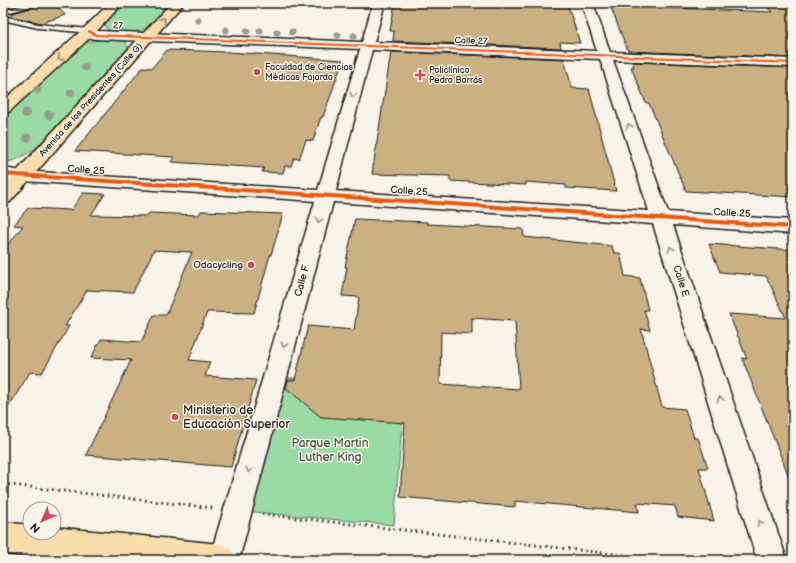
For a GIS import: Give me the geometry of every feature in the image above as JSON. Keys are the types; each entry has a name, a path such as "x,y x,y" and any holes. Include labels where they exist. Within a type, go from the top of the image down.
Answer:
{"main road":[{"path":"3,109 89,34 117,3"},
{"name":"Avenida de los Presidentes (Calle G)","path":"3,198 178,3"},
{"path":"3,538 220,560"}],"street":[{"name":"Calle F","path":"224,560 379,3"},
{"name":"Calle E","path":"587,3 661,219 772,560"},
{"name":"27","path":"89,34 148,36"},
{"name":"Calle 27","path":"148,36 366,47 604,54 793,63"},
{"path":"3,174 23,176"},
{"name":"Calle 25","path":"23,176 325,195 661,219 793,226"}],"lane":[{"path":"3,12 41,3"},
{"path":"3,18 38,26 89,34"}],"path":[{"path":"3,484 666,560"}],"green space":[{"path":"126,3 172,3 153,24 140,31 121,33 109,30 105,27 105,23"},
{"path":"223,3 367,3 366,8"},
{"path":"101,39 121,40 127,44 128,47 36,148 18,159 3,164 3,116 78,47 84,43"},
{"name":"Parque Martin Luther King","path":"277,377 405,386 394,525 242,511"}],"building":[{"path":"45,3 54,3 65,15 42,23 13,17 10,14"},
{"path":"395,3 470,3 470,5 502,6 502,3 567,3 580,43 560,42 561,48 393,41 394,31 390,31"},
{"path":"609,3 646,3 647,7 772,12 764,3 793,3 793,58 628,51"},
{"path":"167,50 228,52 343,60 313,141 306,140 299,159 294,158 291,166 285,166 283,173 262,172 264,168 171,162 174,157 75,151 143,67 152,68"},
{"path":"391,52 564,59 572,88 589,89 616,191 566,188 566,185 526,182 526,185 450,181 450,176 372,174"},
{"path":"632,62 793,68 793,197 686,191 649,103 646,103 631,67 634,67"},
{"path":"83,193 105,194 91,215 147,216 149,213 199,215 201,211 283,214 254,313 207,312 189,360 210,362 205,376 256,380 231,467 86,455 131,360 91,358 101,339 141,342 154,315 166,315 192,252 154,250 133,292 87,290 65,326 69,326 42,373 30,372 3,416 3,251 23,226 14,225 28,208 71,210"},
{"path":"355,219 427,222 427,224 523,229 524,237 612,246 614,253 620,253 625,276 640,278 648,310 644,310 650,330 641,329 662,407 685,409 694,438 698,438 708,468 699,468 714,521 678,517 675,506 637,503 639,512 515,501 515,507 400,497 405,423 321,417 286,388 288,380 295,380 308,326 354,330 359,297 342,296 347,267 345,267","holes":["472,318 515,321 519,389 440,384 441,332 472,334"]},
{"path":"709,244 793,250 793,487 742,358 747,359 729,314 786,318 766,276 720,272"}],"cycle path":[{"path":"89,31 95,35 793,63"},
{"path":"3,174 793,227"}],"place":[{"name":"Faculdad de Ciencias Médicas Fajardo","path":"257,72"},
{"name":"Policlínico Pedro Borrás","path":"420,75"},
{"name":"Odacycling","path":"251,265"},
{"name":"Ministerio de Educación Superior","path":"175,417"}]}
